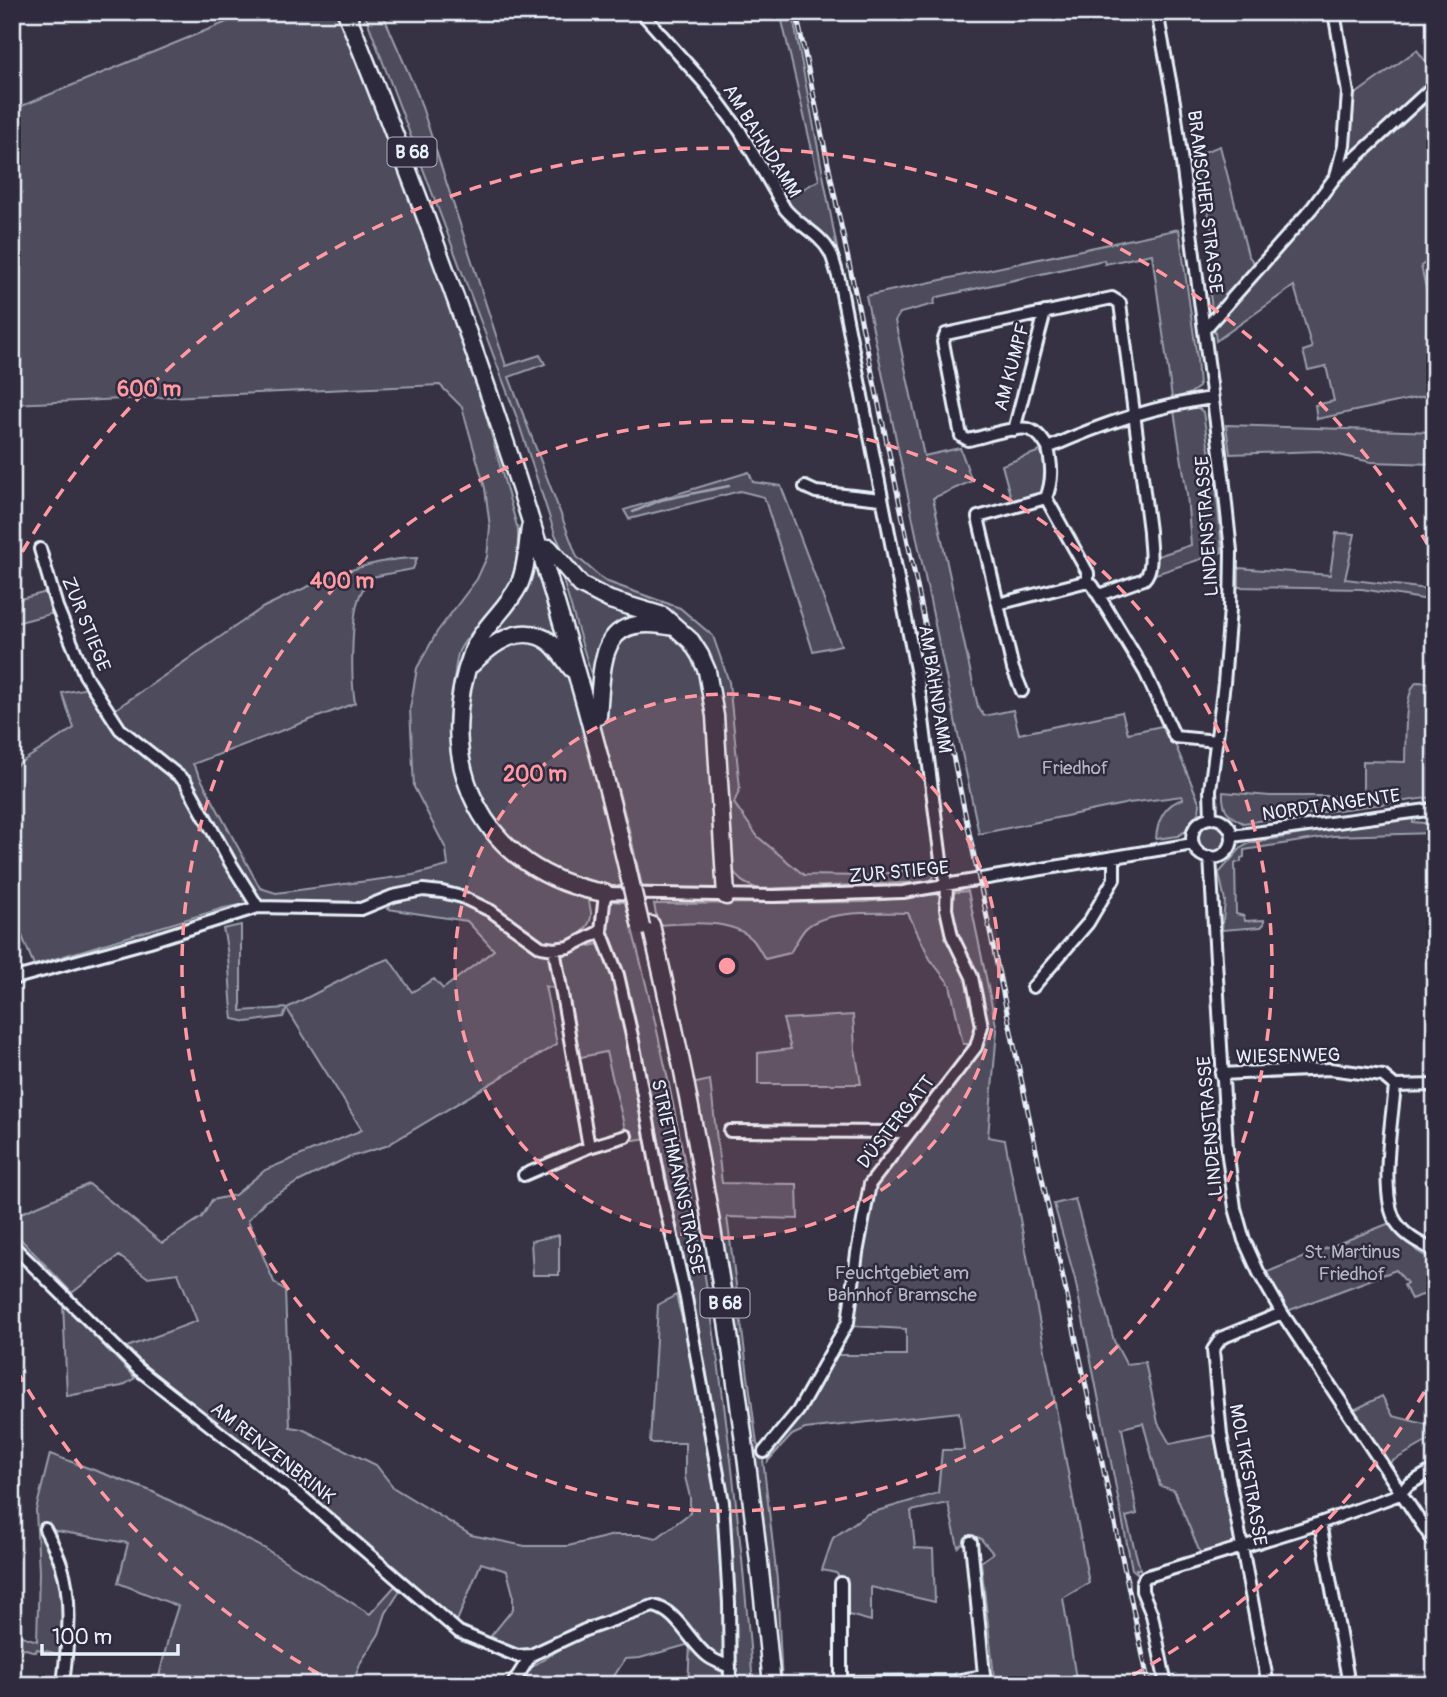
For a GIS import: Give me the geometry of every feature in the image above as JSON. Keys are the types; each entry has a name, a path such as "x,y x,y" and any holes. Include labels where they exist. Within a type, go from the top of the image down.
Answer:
{"highway":[{"name":"B 68","path":"346,12 433,234 530,522 631,866"},
{"name":"B 68","path":"357,12 471,311 549,548 598,716 645,926 688,1095 722,1282 752,1505 772,1685"},
{"name":"B 68","path":"530,522 524,568 519,584 474,649 460,698 458,743 466,785 486,823 517,856 536,870 580,889 605,892"},
{"name":"B 68","path":"549,548 581,585 594,594 663,615 691,641 700,655 711,690 715,716 726,896"},
{"name":"B 68","path":"598,716 603,664 611,641 622,631 645,623 677,628"},
{"name":"B 68","path":"468,668 496,643 510,636 524,634 537,636 551,643 576,674"},
{"name":"B 68","path":"645,926 711,1284 741,1493 761,1685"}],"street":[{"name":"AM BAHNDAMM","path":"641,12 706,85 733,122 785,209 830,252 839,279 918,680 940,855 947,885"},
{"name":"BRAMSCHER STRASSE","path":"1157,12 1174,102 1212,398"},
{"path":"1334,12 1348,93 1344,145 1336,176"},
{"path":"1204,330 1312,208 1336,176 1435,85"},
{"name":"AM KUMPF","path":"1048,448 1041,436 1028,429 968,440 961,436 943,342 946,334 1112,298 1120,303 1134,414"},
{"name":"AM KUMPF","path":"1014,430 1045,312"},
{"path":"1046,498 1052,484 1048,448 1097,426 1134,414 1212,398"},
{"name":"LINDENSTRASSE","path":"1211,818 1210,790 1227,648 1231,578 1228,513 1212,398"},
{"path":"1099,595 1144,579 1149,574 1149,531 1134,414"},
{"path":"805,487 816,492 881,499"},
{"path":"1046,498 1088,573 1088,581 1145,672 1175,737 1217,741"},
{"path":"1022,691 1013,669 978,517 1046,498"},
{"name":"ZUR STIEGE","path":"40,549 57,607 85,675 120,729 185,781 258,907"},
{"path":"998,604 1088,581"},
{"name":"NORDTANGENTE","path":"1232,836 1435,809"},
{"path":"1211,818 1223,821 1232,836 1226,852 1210,857 1200,853 1192,838 1196,826 1211,818"},
{"name":"ZUR STIEGE","path":"605,892 726,896 865,894 947,885 1193,844"},
{"name":"LINDENSTRASSE","path":"1210,857 1221,1074 1230,1182 1244,1240 1282,1313 1435,1544"},
{"path":"1033,987 1088,923 1114,880 1114,858"},
{"name":"DÜSTERGATT","path":"764,1452 798,1412 848,1322 870,1184 976,1047 982,1026 972,977 952,936 946,909 947,885"},
{"path":"12,979 150,941 258,907 361,909 423,890 462,897 492,911 541,947 569,947 601,931"},
{"name":"STRIETHMANNSTRASSE","path":"605,892 601,931 618,975 686,1298 723,1502 730,1685"},
{"path":"554,949 589,1147"},
{"name":"WIESENWEG","path":"1221,1074 1330,1069 1383,1076 1395,1086 1435,1085"},
{"path":"1395,1086 1387,1189 1395,1221 1414,1241 1435,1251"},
{"path":"730,1131 910,1132"},
{"path":"524,1174 589,1147 626,1136"},
{"name":"AM RENZENBRINK","path":"12,1245 138,1370 305,1499 459,1632 517,1656 531,1655"},
{"name":"MOLTKESTRASSE","path":"1268,1685 1221,1434 1213,1350 1221,1338 1282,1313"},
{"path":"1166,1685 1152,1615 1142,1591 1145,1577 1320,1523 1400,1494 1408,1485 1435,1469"},
{"path":"1320,1523 1349,1685"},
{"path":"46,1529 61,1564 68,1600 68,1638 63,1685"},
{"path":"841,1583 841,1683 984,1681 971,1542"},
{"path":"512,1685 531,1655 585,1630 653,1606 662,1607 708,1656 730,1667"}],"green space":[{"path":"251,12 337,12 417,214 471,362 518,530 518,545 514,570 506,590 461,647 458,655 450,727 453,762 463,796 472,813 489,839 507,859 539,879 589,900 591,917 584,930 571,939 542,943 537,949 563,953 598,944 617,987 647,1138 628,1141 606,1052 576,1058 565,991 545,986 557,1044 386,1146 347,1158 264,1202 248,1220 274,1282 285,1290 290,1427 302,1429 376,1465 394,1488 471,1535 525,1546 568,1546 614,1535 657,1538 690,1513 690,1497 685,1477 685,1443 650,1443 658,1305 676,1295 692,1359 717,1504 725,1654 721,1657 711,1654 666,1605 656,1602 531,1651 517,1651 491,1636 513,1609 513,1594 507,1571 481,1563 457,1621 143,1364 127,1347 197,1321 178,1273 147,1277 119,1256 72,1293 12,1230 12,1217 89,1184 162,1243 202,1217 212,1200 235,1195 265,1170 362,1130 287,1009 283,1017 247,1022 233,1019 229,962 223,929 241,925 241,1011 287,1008 369,966 389,959 412,992 434,979 443,989 494,950 467,921 388,909 401,890 362,902 261,901 231,869 247,899 246,904 224,908 34,965 12,912 12,768 74,728 62,693 88,688 107,715 262,608 337,575 398,559 417,558 413,569 372,577 358,601 352,646 355,703 193,764 260,888 276,893 413,875 448,866 446,849 414,787 410,709 417,668 437,632 477,579 487,557 490,527 485,488 462,407 440,385 12,404 12,110"},
{"path":"364,12 382,12 418,95 506,366 540,355 545,364 509,377 577,557 605,581 680,608 713,636 729,682 740,788 734,803 758,837 804,875 867,876 938,866 933,878 928,882 759,889 745,883 735,874 731,864 698,640 599,590 582,579 568,561 555,534 517,418"},
{"path":"780,12 792,12 842,274 831,252 783,200 819,180"},
{"path":"1417,50 1435,74 1435,80 1345,162 1352,130 1353,96"},
{"path":"1435,95 1435,256 1421,266 1435,328 1435,394 1317,419 1315,405 1334,401 1326,366 1308,370 1303,351 1312,348 1294,286 1216,341 1210,294 1214,251 1210,219 1193,156 1220,146 1248,255 1262,274 1344,178"},
{"name":"Friedhof","path":"1179,229 1199,387 1189,394 1172,398 1152,254 1105,264 1104,260 938,297 935,298 934,304 900,313 895,321 924,456 960,448 972,481 933,498 978,707 984,716 1013,710 1019,734 1122,712 1128,733 1167,725 1200,804 1199,812 1185,831 1178,836 1156,839 1158,826 1166,809 1183,799 1182,796 1129,803 979,834 866,296"},
{"path":"1196,406 1203,412 1215,475 1222,552 1156,574 1155,557 1191,545 1187,494 1174,411"},
{"path":"1226,425 1435,432 1435,464 1371,462 1320,451 1230,454"},
{"path":"1040,451 1047,461 1045,491 1012,502 1002,465"},
{"path":"749,472 753,482 781,486 841,645 813,651 764,497 740,491 629,519 624,510"},
{"path":"1336,533 1355,534 1345,579 1435,590 1435,601 1362,589 1239,587 1239,568 1330,575"},
{"path":"531,549 563,650 555,642 483,642"},
{"path":"560,570 581,593 593,601 650,617 620,626 596,691"},
{"path":"47,592 54,613 12,624 12,601"},
{"path":"677,628 707,671 726,896 644,895 598,716 603,664 622,631"},
{"path":"537,636 576,674 633,895 536,870 475,804 458,716 482,654"},
{"path":"1417,682 1435,683 1435,797 1243,823 1227,811 1223,792 1270,796 1363,796 1363,761 1405,762 1407,707 1409,696"},
{"path":"1413,818 1413,822 1435,824 1435,835 1333,836 1244,850 1241,862 1235,863 1236,914 1244,916 1245,921 1264,920 1264,924 1261,927 1222,930 1225,901 1219,873 1241,848 1250,843"},
{"path":"1212,824 1222,828 1226,838 1222,848 1212,852 1202,848 1198,838 1202,828"},
{"name":"Feuchtgebiet am Bahnhof Bramsche","path":"968,891 997,1030 988,1137 1005,1140 1089,1583 1063,1598 1077,1685 995,1685 981,1562 993,1553 980,1538 972,1536 958,1547 948,1503 911,1511 915,1548 933,1549 935,1602 871,1587 871,1621 845,1614 844,1582 836,1573 822,1570 833,1538 867,1514 938,1493 942,1450 964,1450 959,1412 805,1429 792,1435 768,1461 770,1451 834,1355 906,1355 906,1329 852,1326 872,1189 979,1052 981,1044 963,1044 950,985 930,959 908,913 869,913 825,918 805,929 790,953 765,959 753,940 734,928 708,924 658,925 654,904 864,902"},
{"path":"608,901 625,902 691,1192 722,1389 745,1586 753,1685 736,1685 735,1602 728,1498 701,1344 625,977 607,921"},
{"path":"853,1015 861,1084 758,1084 758,1053 791,1049 783,1019"},
{"path":"710,1080 722,1183 797,1184 798,1219 727,1217 757,1444 762,1451 777,1580 782,1685 778,1685 729,1284 692,1084"},
{"path":"1075,1199 1114,1341 1126,1364 1145,1362 1158,1423 1170,1444 1214,1435 1235,1543 1201,1555 1174,1490 1160,1486 1143,1423 1122,1428 1137,1514 1126,1517 1140,1569 1136,1569 1138,1574 1132,1569 1075,1279 1054,1204"},
{"name":"St. Martinus Friedhof","path":"1390,1223 1417,1251 1435,1262 1435,1297 1422,1295 1411,1299 1404,1285 1407,1283 1396,1270 1282,1313 1260,1275"},
{"path":"559,1235 559,1275 533,1275 531,1241"},
{"path":"63,1303 135,1378 122,1386 67,1396"},
{"path":"1382,1396 1393,1416 1428,1425 1431,1432 1435,1430 1435,1437 1389,1463 1354,1410"},
{"path":"50,1454 151,1491 264,1548 370,1614 395,1586 400,1591 386,1613 379,1634 361,1662 352,1685 157,1685 178,1606 118,1583 128,1543 51,1530 65,1599 63,1655 37,1649 36,1652 12,1645 12,1633 37,1641 39,1573 36,1510"},
{"path":"653,1609 660,1611 689,1644 640,1658 625,1659 611,1681 618,1685 517,1685 525,1671 585,1634"},
{"path":"690,1646 724,1673 725,1685 688,1685"}],"waterway":[{"path":"633,512 661,500 729,486"}],"railway":[{"path":"796,12 1149,1685"}]}
